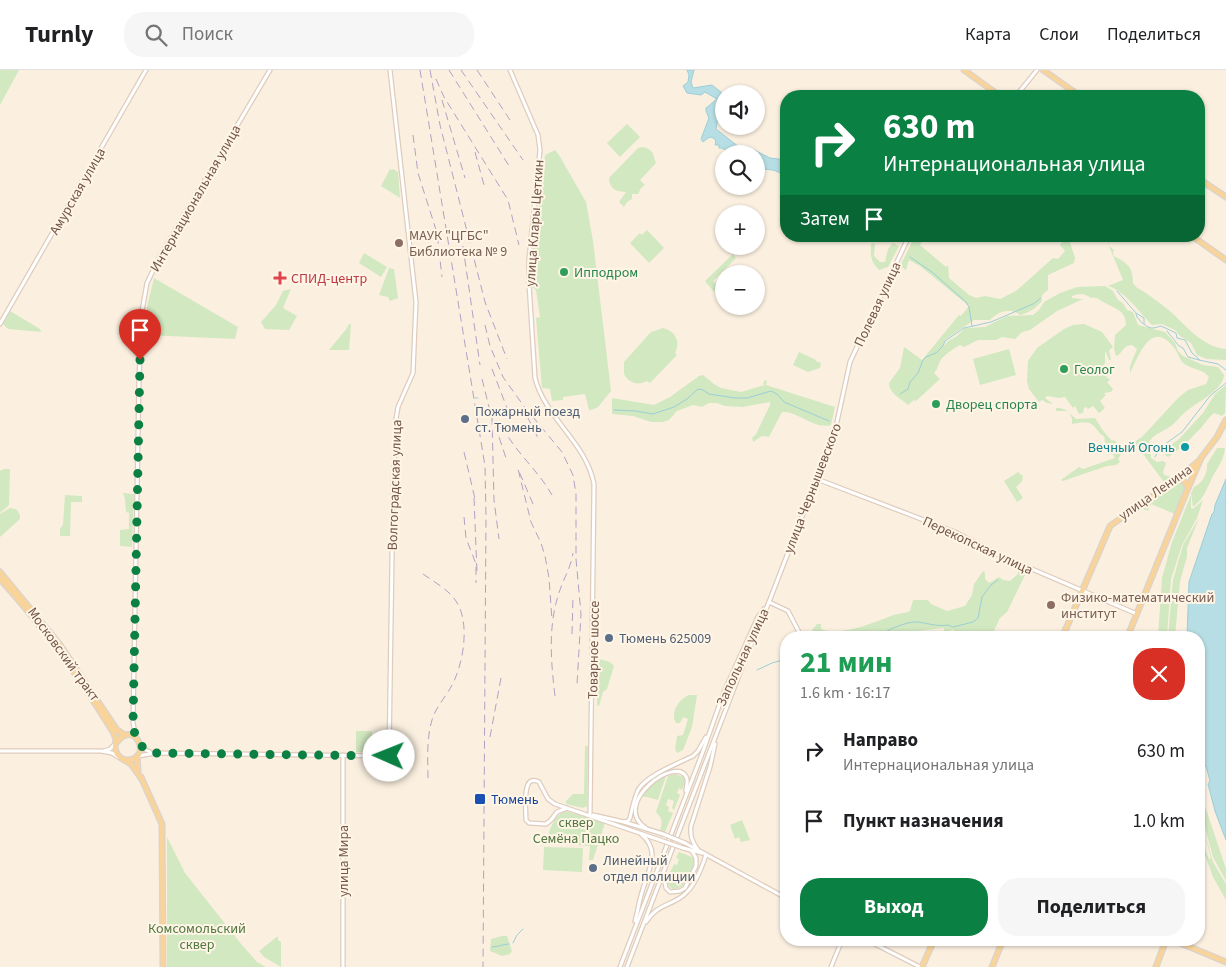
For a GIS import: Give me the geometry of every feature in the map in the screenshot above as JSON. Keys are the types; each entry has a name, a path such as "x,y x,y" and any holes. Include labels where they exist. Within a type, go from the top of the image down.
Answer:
{"main road":[{"path":"964,70 992,90"},
{"path":"1043,70 1071,90"},
{"path":"1205,183 1226,197"},
{"path":"1200,242 1226,260"},
{"path":"1130,631 1188,488 1202,458 1226,420"},
{"name":"улица Ленина","path":"1065,631 1112,522 1177,479 1202,458"},
{"path":"1177,479 1184,480 1188,488"},
{"name":"Московский тракт","path":"0,572 45,625 74,664 117,730 126,735"},
{"name":"Московский тракт","path":"0,579 66,659 112,729 116,737 116,743"},
{"path":"123,759 131,760 137,756 141,749 139,741 133,736 126,735 120,738 116,743 116,751 123,759 133,766 141,778"},
{"path":"137,756 141,778 162,824 163,967"},
{"path":"921,967 931,946"},
{"path":"992,967 1001,946"},
{"path":"1156,967 1164,946"},
{"path":"1187,946 1226,962"}],"street":[{"name":"Амурская улица","path":"0,324 146,70"},
{"name":"Интернациональная улица","path":"139,741 134,733 133,724 139,379 144,297 151,274 160,256 270,70"},
{"name":"Волгоградская улица","path":"343,755 389,756 392,507 396,419 398,407 413,373 416,302 390,70"},
{"name":"улица Клары Цеткин","path":"510,70 538,135 540,150 529,260 535,378 537,386 546,402 588,462 594,484"},
{"path":"1021,90 1037,70"},
{"name":"Полевая улица","path":"847,372 853,353 906,242"},
{"name":"улица Чернышевского","path":"769,602 836,431 847,372"},
{"name":"Перекопская улица","path":"817,479 955,532 996,554 1081,592 1137,614"},
{"name":"Товарное шоссе","path":"590,815 594,484"},
{"path":"769,602 788,611 798,631"},
{"name":"Запольная улица","path":"620,967 724,692 758,618 769,602"},
{"name":"Запольная улица","path":"627,967 769,602"},
{"path":"126,735 131,731 133,724"},
{"path":"624,822 630,818 637,792 642,785 649,779 693,756 709,733"},
{"path":"698,850 690,834 691,826 710,767 716,735"},
{"path":"139,741 145,750 156,753"},
{"path":"101,751 110,749 116,743"},
{"path":"0,751 101,751 112,753 123,759"},
{"path":"137,756 156,753 343,755"},
{"name":"улица Мира","path":"343,755 343,967"},
{"path":"646,828 639,824 635,813 639,798 647,785 670,772 678,771 684,774 687,781 686,796"},
{"path":"567,808 556,812 551,820 542,825 532,824 526,820 526,789 529,783 533,781 539,782 551,803 590,815 704,854"},
{"path":"590,815 602,816 663,834 698,850 780,895"},
{"path":"633,931 652,856 648,840 638,832"},
{"path":"663,874 664,883 670,892 680,892 685,888 696,866 696,858 692,851"},
{"path":"640,933 653,913 661,906 689,890 704,854"},
{"path":"831,967 840,946"},
{"path":"879,946 921,967"}],"green space":[{"path":"0,70 19,70 0,105"},
{"path":"627,124 640,137 620,157 607,143"},
{"path":"642,147 651,151 656,163 640,180 645,185 638,194 632,194 632,199 624,207 619,202 626,192 614,189 610,185 609,178 638,148"},
{"name":"Ипподром","path":"555,150 586,202 593,241 611,391 598,407 589,410 585,394 563,397 563,400 552,401 550,389 542,388 536,318 540,317 536,290 532,287 532,257 545,155"},
{"path":"390,169 398,172 400,198 381,186"},
{"path":"647,230 664,248 649,263 630,243 640,233 642,235"},
{"path":"912,242 922,242 920,245 946,267 948,265 949,278 969,295 976,298 985,296 1000,299 1016,291 1053,258 1058,259 1065,251 1060,245 1062,242 1070,242 1075,258 1074,263 1048,275 1048,290 1043,294 1042,301 1037,306 1020,315 1013,311 1005,311 997,314 990,320 974,320 945,340 942,348 965,328 985,327 1007,316 1033,315 1044,302 1060,293 1077,287 1105,286 1113,291 1127,310 1133,312 1138,325 1165,332 1183,356 1203,365 1218,367 1224,375 1222,381 1213,392 1150,441 1147,449 1151,454 1151,458 1157,462 1163,461 1166,463 1164,475 1172,477 1164,482 1134,442 1142,437 1178,398 1188,390 1206,384 1209,377 1204,372 1184,364 1167,340 1160,337 1153,338 1148,342 1138,356 1130,373 1130,366 1137,349 1132,345 1128,346 1116,356 1114,349 1115,335 1126,325 1122,313 1097,298 1091,298 1084,294 1072,296 1072,298 1083,299 1057,311 1030,330 1022,332 1015,339 1002,337 996,340 978,340 964,347 960,345 949,352 940,361 934,373 940,379 916,401 914,400 908,405 891,391 889,383 900,368 904,347 922,360 959,315 961,316 969,306 920,266 909,260 906,270 900,266"},
{"path":"893,243 899,246 888,267 879,270 874,264 871,252 871,244 875,244 874,256 880,262 885,262 888,249"},
{"path":"1109,246 1114,250 1114,256 1129,266 1133,283 1136,287 1171,312 1189,330 1203,340 1226,349 1226,360 1207,359 1197,355 1191,343 1180,336 1175,330 1162,324 1152,325 1126,297 1108,286 1123,280"},
{"path":"364,253 387,267 381,277 359,263"},
{"path":"732,255 736,258 729,265 722,265"},
{"path":"389,268 394,269 398,298 390,301 388,297 379,295"},
{"path":"715,271 715,279 713,281 715,283 714,292 705,281"},
{"path":"154,278 238,327 235,339 147,335 147,307"},
{"path":"291,289 283,308 297,316 289,330 265,329 261,322 276,305 283,291"},
{"path":"10,311 40,329 41,332 8,329 3,324"},
{"path":"351,324 349,350 329,350 347,328"},
{"name":"Геолог","path":"1084,324 1102,332 1113,347 1109,350 1111,360 1109,360 1106,352 1105,363 1100,371 1110,380 1107,382 1113,389 1111,392 1104,393 1106,395 1100,401 1105,408 1099,413 1093,406 1088,409 1084,408 1083,413 1079,414 1075,406 1073,408 1065,397 1047,396 1045,398 1053,404 1042,400 1039,402 1029,389 1027,381 1028,361 1037,348 1064,329 1073,325"},
{"path":"663,328 671,331 676,337 677,349 675,353 677,355 650,383 647,381 637,383 631,381 624,374 624,362 651,332"},
{"path":"1009,349 1016,375 980,385 973,359"},
{"path":"799,352 821,363 820,368 808,372 793,365"},
{"path":"703,375 721,388 741,392 765,385 763,384 765,380 767,381 766,385 835,407 831,425 819,425 794,414 782,412 769,437 762,436 753,442 752,438 756,434 770,402 743,407 725,406 717,403 709,403 702,407 693,405 677,411 669,420 663,422 651,422 633,416 612,414 612,398 654,405 670,397"},
{"path":"1226,385 1225,413 1222,416 1214,413 1181,447 1168,457 1165,455 1168,447 1179,439 1203,413 1215,394"},
{"path":"1056,408 1062,408 1067,411 1056,411"},
{"path":"1069,412 1076,419 1095,418 1104,432 1112,441 1114,440 1117,443 1116,446 1106,447 1104,436 1089,423 1072,424"},
{"path":"1217,448 1225,448 1220,465 1203,496 1193,507 1191,493 1194,487 1204,478 1207,464"},
{"path":"1110,450 1120,451 1121,454 1118,459 1120,462 1116,465 1061,480 1079,467 1083,469 1115,458"},
{"path":"10,469 9,505 0,513 0,471"},
{"path":"1018,472 1023,476 1022,481 1016,487 1023,498 1017,502 1004,481"},
{"path":"1177,480 1181,480 1185,487 1175,514 1151,504 1148,511 1138,507"},
{"path":"123,493 134,494 132,547 120,546 120,530 129,529 129,513 126,512"},
{"path":"65,495 82,496 82,502 71,502 70,536 60,536 60,529 63,525"},
{"path":"1191,495 1191,508 1193,509 1203,500 1197,518 1182,545 1171,579 1167,631 1158,631 1162,578 1172,542"},
{"path":"10,508 16,509 20,519 0,537 0,514"},
{"path":"1199,518 1187,548 1187,557 1180,581 1176,631 1169,631 1173,580 1183,545"},
{"path":"1008,562 1025,570 1026,573 1007,612 1000,618 994,631 955,631 952,629 951,631 944,631 944,628 918,631 837,631 856,628 910,611 913,600 928,600 931,604 947,611 965,606 972,595 974,584 983,571 985,579 989,583 999,577 1010,581 1018,574 1018,571 1008,566"},
{"path":"817,624 821,624 821,629 828,631 811,631"},
{"path":"599,659 610,662 614,666 607,689 603,692 599,706 597,705"},
{"path":"689,695 697,695 692,727 683,750 677,753 675,749 677,736 683,735 688,719 683,717 680,723 676,723 674,719 675,710 676,706"},
{"path":"356,731 372,731 372,753 356,752"},
{"path":"585,746 588,746 587,806 583,808 566,804 566,801 573,794 584,794"},
{"path":"675,774 683,777 685,782 682,790 679,788 677,793 680,795 674,810 672,808 674,801 668,799 666,805 669,807 668,811 673,813 665,832 660,830 661,820 656,812 668,776"},
{"path":"666,776 658,800 643,797 648,787"},
{"path":"1205,806 1226,869 1226,881 1213,857 1205,828"},
{"name":"сквер Семёна Пацко","path":"566,811 605,823 593,860 589,860 590,846 561,844 561,835 548,835 557,817"},
{"path":"742,820 750,840 741,842 739,837 735,839 730,825"},
{"path":"1205,834 1213,862 1226,884 1226,900 1213,877 1205,855 1205,850 1209,859 1211,859"},
{"name":"Комсомольский сквер","path":"167,837 185,873 242,945 257,962 266,967 167,967"},
{"path":"544,847 583,848 582,872 543,870"},
{"path":"679,852 692,857 694,862 684,884 677,889 673,889 667,881 674,864 677,865 679,859 676,858"},
{"path":"278,936 278,940 281,942 281,967 264,957 259,951"},
{"path":"507,936 512,951 510,954 502,956 490,951 491,939"}],"water":[{"path":"687,70 694,70 691,82 693,88 712,85 715,87 715,98 705,92 701,95 687,93 683,86 688,82 689,75"},
{"path":"715,101 715,135 724,135 736,145 715,145 716,141 712,137 703,142 701,139 709,118 706,108"},
{"path":"765,156 780,159 780,173 765,169"},
{"path":"1226,479 1226,840 1215,811 1208,784 1210,781 1205,766 1205,631 1187,631 1189,582 1215,505"}],"waterway":[{"path":"910,257 932,272 966,302 969,307 972,326"},
{"path":"1117,291 1136,313 1144,318 1146,326 1152,328 1161,326 1176,333 1177,338 1185,340 1192,353 1199,360 1218,364 1226,370"},
{"path":"900,394 908,389 910,382 918,373 923,360 936,353 945,341 964,328 991,322 1033,304 1041,298"},
{"path":"1136,314 1143,324"},
{"path":"1167,331 1179,346 1183,348 1188,357 1199,360"},
{"path":"1155,457 1161,447 1182,432 1210,396 1226,383"},
{"path":"614,410 653,414 674,407 698,389 709,394 735,398 747,398 771,391 777,394 784,402 829,421"},
{"path":"886,631 913,622 953,627 973,622 978,618 982,597 991,585 998,580"},
{"path":"757,670 780,661"},
{"path":"513,943 523,929"},
{"path":"492,947 509,944"}],"railway":[{"path":"420,70 485,466 483,967"},
{"path":"430,70 440,125 485,302 507,359"},
{"path":"449,70 511,169"},
{"path":"461,70 523,160"},
{"path":"477,70 510,120"},
{"path":"436,79 444,97 508,200 519,245"},
{"path":"442,100 465,178"},
{"path":"413,135 418,173 437,233 442,277"},
{"path":"475,152 484,185"},
{"path":"461,233 480,365"},
{"path":"485,325 490,346 503,377 523,405 562,452 573,475 576,494 576,559 581,614 577,685"},
{"path":"492,369 507,408"},
{"path":"482,379 492,419 494,500 499,539"},
{"path":"528,418 539,440"},
{"path":"495,425 506,458"},
{"path":"502,426 513,444 552,495"},
{"path":"464,452 476,503"},
{"path":"533,504 518,469 531,522 545,556 549,578 552,620"},
{"path":"474,498 477,572"},
{"path":"464,517 466,538 476,564 476,583"},
{"path":"555,696 552,658 553,620 558,596 573,553"},
{"path":"423,574 445,589 456,601 463,620 464,630 464,642 457,674 451,688 436,710 430,727 428,782"},
{"path":"572,634 573,596"},
{"path":"490,737 501,678"}],"place":[{"name":"МАУК \"ЦГБС\" Библиотека № 9","path":"399,243"},
{"name":"Ипподром","path":"564,272"},
{"name":"СПИД-центр","path":"280,278"},
{"name":"Геолог","path":"1064,369"},
{"name":"Дворец спорта","path":"936,404"},
{"name":"Пожарный поезд ст. Тюмень","path":"465,419"},
{"name":"Вечный Огонь","path":"1185,447"},
{"name":"Физико-математический институт","path":"1051,605"},
{"name":"Тюмень 625009","path":"609,638"},
{"name":"Тюмень","path":"480,799"},
{"name":"Линейный отдел полиции","path":"593,868"}],"route":[{"path":"140,360 133,723 135,735 143,748 148,752 156,753 389,756"}]}
